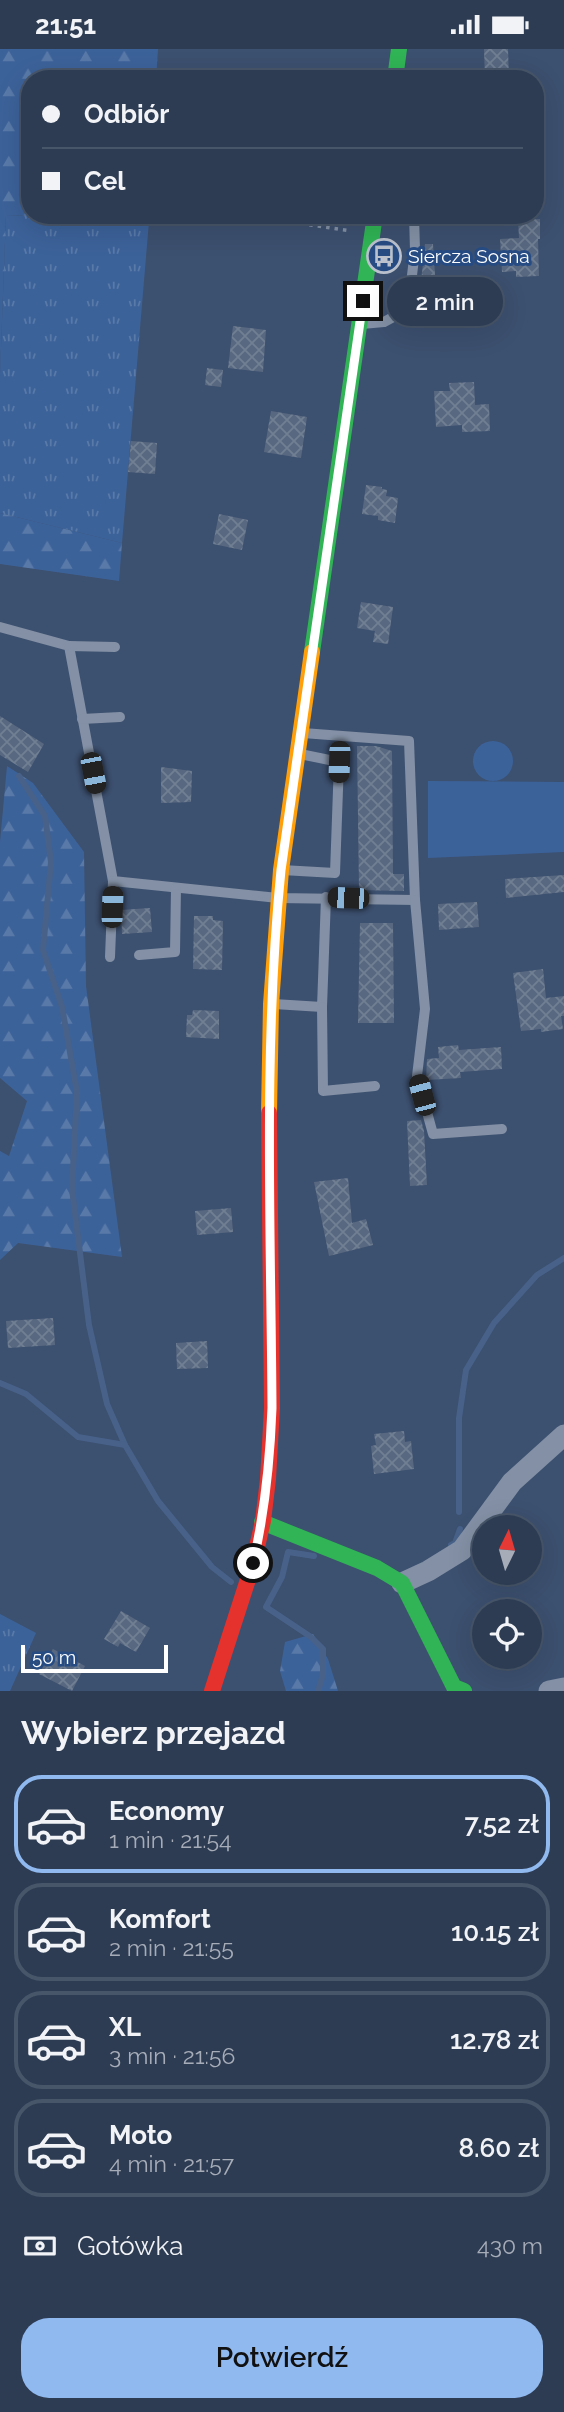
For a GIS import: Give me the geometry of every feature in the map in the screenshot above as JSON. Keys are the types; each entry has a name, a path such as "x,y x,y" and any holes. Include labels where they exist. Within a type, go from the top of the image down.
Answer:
{"street":[{"path":"396,70 399,49"},
{"path":"212,1691 238,1617 262,1522 270,1463 271,1004 278,898 374,224"},
{"path":"402,1583 428,1571 461,1550 512,1482 564,1435"},
{"path":"262,1522 377,1568 402,1583 458,1690"},
{"path":"549,1691 564,1688"}],"lane":[{"path":"359,325 384,322 408,309 415,250 414,224"},
{"path":"0,627 69,646 115,647"},
{"path":"69,646 113,881 110,957"},
{"path":"82,719 120,717"},
{"path":"300,733 409,741 415,900 425,1009 417,1076 433,1134 502,1129"},
{"path":"281,870 335,873 339,762 297,754"},
{"path":"113,881 278,898 415,900"},
{"path":"139,955 175,952 176,888"},
{"path":"326,897 322,1007 323,1091 375,1086"},
{"path":"271,1004 322,1007"}],"path":[{"path":"304,224 372,234"}],"green space":[{"path":"0,49 158,49 157,70 21,70 21,216 6,215 0,374"},
{"path":"6,215 21,216 21,224 149,224 122,543 0,513 0,374"},
{"path":"0,513 122,543 119,581 0,564"},
{"path":"493,741 507,747 513,761 507,775 493,781 479,775 473,761 479,747"},
{"path":"7,766 33,783 84,852 86,986 122,1257 18,1243 0,1260 0,1151 9,1156 27,1101 0,1078 0,842"},
{"path":"428,781 564,782 564,852 428,858"},
{"path":"0,1614 36,1633 10,1691 0,1691"},
{"path":"313,1634 328,1659 338,1691 286,1691 280,1671 285,1642"}],"building":[{"path":"484,49 508,49 509,70 485,70"},
{"path":"518,224 540,224 539,276 516,277 516,271 502,272 500,239 519,238"},
{"path":"425,244 433,244 438,322 417,320"},
{"path":"233,326 266,330 263,372 228,368"},
{"path":"207,368 223,370 221,387 205,385"},
{"path":"474,382 475,405 489,404 490,431 462,432 462,425 436,427 434,391 450,391 449,383"},
{"path":"271,411 307,417 301,458 264,452"},
{"path":"131,441 157,443 155,474 128,472"},
{"path":"366,485 382,487 387,490 386,496 398,498 395,523 378,520 378,516 362,514"},
{"path":"219,514 248,520 242,550 213,544"},
{"path":"361,602 393,607 388,644 373,642 375,631 357,628"},
{"path":"0,716 44,744 28,772 0,755"},
{"path":"357,746 376,746 392,751 393,874 404,874 404,891 359,890"},
{"path":"161,767 192,771 191,802 161,803"},
{"path":"564,875 564,892 506,898 505,879"},
{"path":"477,902 479,927 439,930 438,904"},
{"path":"150,908 152,932 122,934 121,910"},
{"path":"194,916 213,916 213,920 223,921 222,970 193,969"},
{"path":"360,923 393,923 394,1023 358,1023"},
{"path":"543,969 546,998 564,996 564,1016 561,1016 563,1029 521,1031 513,973"},
{"path":"193,1010 219,1011 219,1039 186,1037 187,1015 192,1015"},
{"path":"458,1045 459,1050 501,1047 502,1069 460,1072 461,1078 426,1080 427,1059 439,1058 438,1047"},
{"path":"421,1120 427,1185 410,1186 407,1121"},
{"path":"348,1178 352,1223 366,1219 373,1245 329,1256 314,1182"},
{"path":"231,1208 233,1232 197,1235 195,1211"},
{"path":"53,1318 55,1345 8,1348 6,1321"},
{"path":"207,1341 208,1368 177,1369 176,1343"},
{"path":"404,1431 405,1442 411,1441 414,1469 374,1474 371,1446 376,1445 374,1434"},
{"path":"121,1611 150,1628 136,1652 120,1643 118,1647 104,1639"},
{"path":"53,1649 85,1666 72,1691 39,1674"}],"waterway":[{"path":"19,776 45,816 51,862 43,950 62,1007 77,1092 72,1189 89,1325 107,1404 125,1445 158,1501 212,1567 231,1582"},
{"path":"459,1512 459,1418 466,1370 494,1323 537,1275 564,1258"},
{"path":"0,1383 26,1394 78,1437 125,1445"},
{"path":"451,1545 455,1543 460,1529"},
{"path":"314,1556 288,1552 282,1577 266,1607 311,1637 323,1649 323,1675 318,1691"}],"traffic: fast":[{"path":"396,70 399,49"},
{"path":"312,652 374,224"},
{"path":"262,1522 377,1568 402,1583 454,1687 464,1691"}],"traffic: slow":[{"path":"269,1113 271,1004 281,870 312,652"}],"traffic: jam":[{"path":"212,1691 253,1564 263,1521 268,1479 272,1408 269,1113"}],"place":[{"name":"Siercza Sosna","path":"384,256"}],"route":[{"path":"253,1563 270,1463 272,1408 270,1034 274,945 281,870 313,637 363,301"}]}
